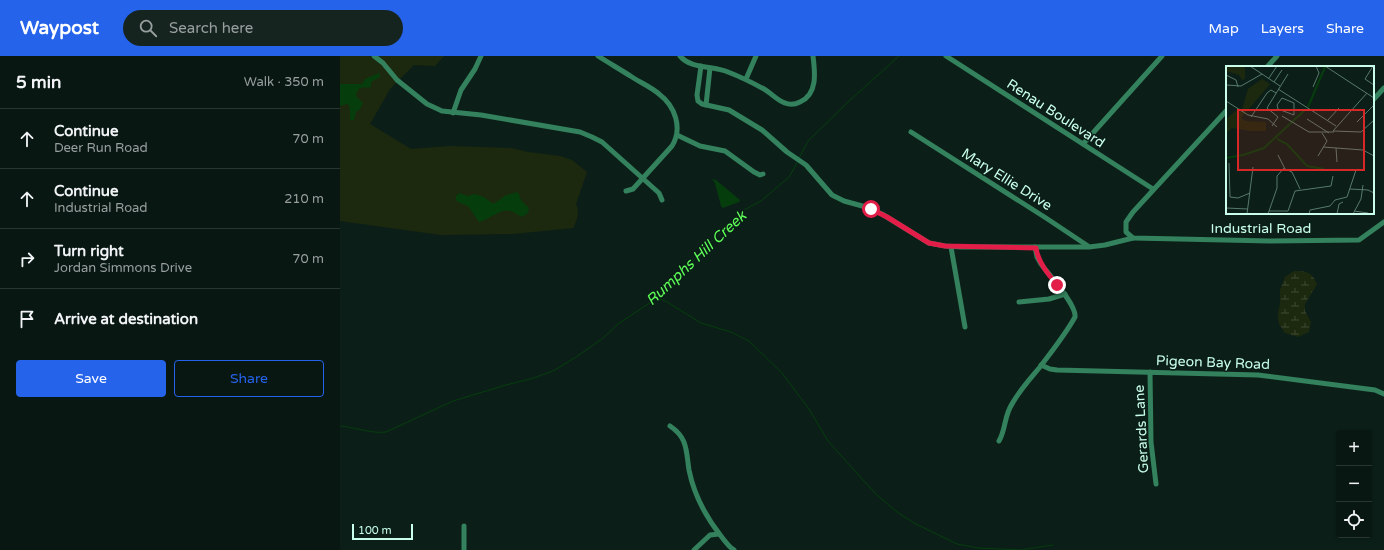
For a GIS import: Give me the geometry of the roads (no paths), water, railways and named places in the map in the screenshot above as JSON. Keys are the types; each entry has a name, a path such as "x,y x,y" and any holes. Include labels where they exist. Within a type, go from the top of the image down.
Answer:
{"street":[{"path":"374,56 383,63 397,80 427,104 442,111 481,115 580,132 592,137 602,142 643,178 659,193 662,200"},
{"path":"453,113 461,90 475,69 481,56"},
{"path":"598,56 660,94 672,108 676,117 677,135 672,146 633,189 626,191"},
{"path":"680,56 683,60 694,65 722,69 746,79 784,103 793,105 804,100 810,93 814,84 815,74 813,56"},
{"path":"746,79 756,56"},
{"name":"Renau Boulevard","path":"946,56 1153,189"},
{"path":"1083,144 1162,56"},
{"path":"1268,66 1277,56"},
{"path":"701,66 697,99 702,104 706,105 710,68"},
{"path":"1374,99 1384,88"},
{"name":"Industrial Road","path":"706,105 729,110 762,130 787,152 806,165 832,195 844,201 866,207 882,214 929,243 951,247 1089,247 1105,245 1132,238 1270,241 1359,240 1384,222"},
{"path":"1132,238 1126,232 1126,222 1133,212 1226,111"},
{"name":"Mary Ellie Drive","path":"911,132 1089,247"},
{"path":"677,135 700,146 725,151 754,172 760,175 763,174"},
{"path":"951,247 965,326"},
{"path":"999,441 1005,428 1005,421 1010,406 1051,353 1076,317 1074,308 1065,294 1041,264 1037,257 1036,248"},
{"path":"1019,302 1049,299 1065,294"},
{"name":"Pigeon Bay Road","path":"1041,365 1053,370 1268,376 1375,390 1384,394"},
{"name":"Gerards Lane","path":"1150,372 1151,442 1156,484"},
{"path":"670,426 678,433 684,442 689,470 700,504 719,534 728,546 734,550"},
{"path":"464,526 464,550"},
{"path":"694,550 710,535 719,534"}],"waterway":[{"name":"Rumphs Hill Creek","path":"799,158 808,141 899,56"},
{"name":"Rumphs Hill Creek","path":"340,426 375,432 386,432 453,401 534,378 555,370 602,339 618,324 657,298 685,271 700,252 734,219 744,210 761,201 789,177 797,163"},
{"path":"658,298 701,323 731,332 749,341 782,373 809,409 828,441 863,480 877,495 897,512 914,523 957,544 978,548 1020,550 1053,545"}]}
